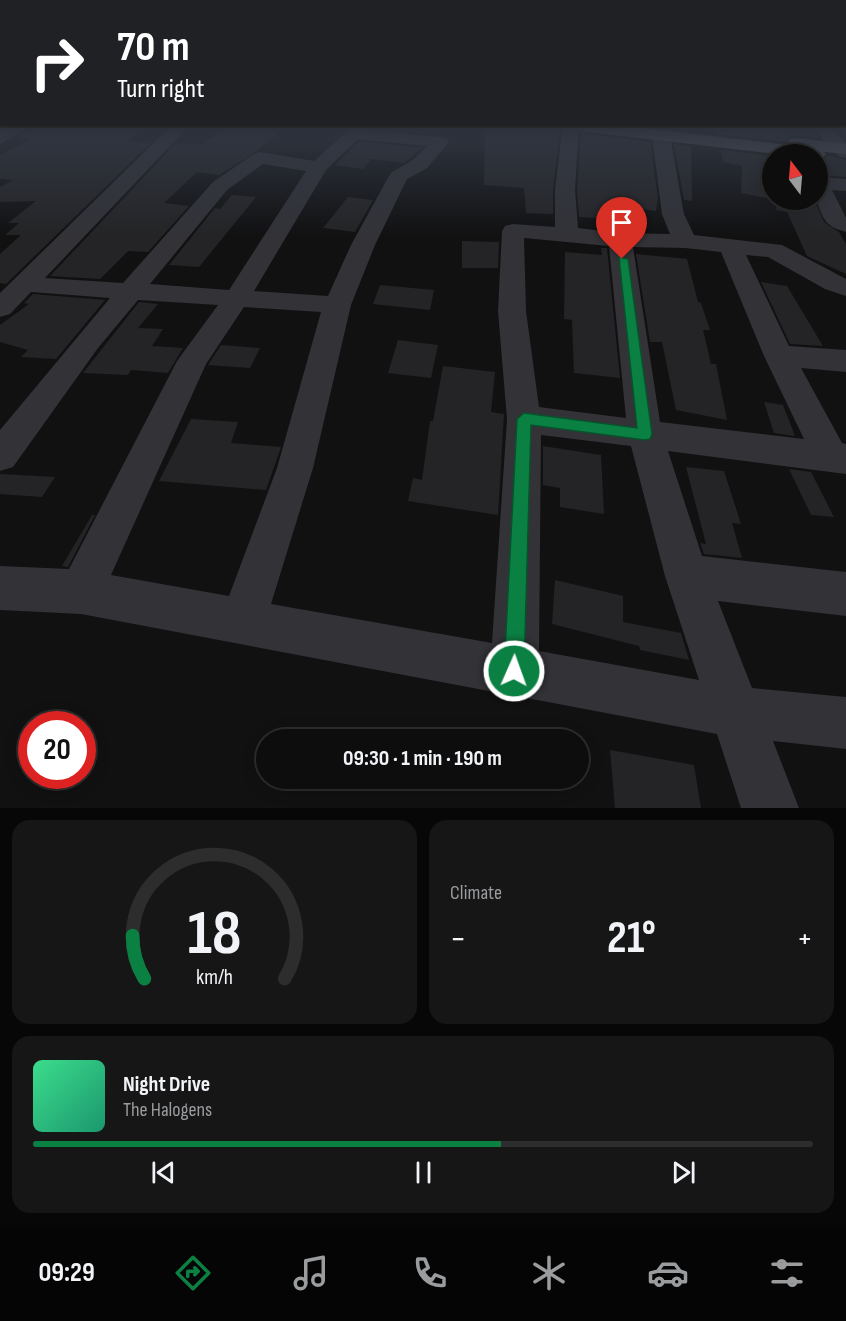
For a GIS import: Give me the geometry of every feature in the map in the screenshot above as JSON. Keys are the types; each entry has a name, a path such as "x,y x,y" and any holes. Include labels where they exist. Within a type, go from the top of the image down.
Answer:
{"street":[{"path":"0,308 146,161"},
{"path":"0,456 88,341 220,186 256,161"},
{"path":"277,161 318,167"},
{"path":"81,592 192,361 237,298 318,167 325,161"},
{"path":"243,621 294,468 337,305 363,245 399,176 423,161"},
{"path":"566,161 567,234"},
{"path":"665,161 673,214 685,242"},
{"path":"846,185 818,183 837,222 846,225"},
{"path":"514,671 524,419 512,311 513,231 774,250 846,288"},
{"path":"620,240 645,434 687,576 770,808"},
{"path":"730,246 779,356 838,458"},
{"path":"23,284 337,305"},
{"path":"779,356 846,361"},
{"path":"524,419 838,458"},
{"path":"687,576 846,594"},
{"path":"0,588 81,592 737,712 846,723"}],"building":[{"path":"0,161 133,161 6,284 0,283 0,254 21,235 5,235 19,223 8,223 36,201 0,202 0,187 13,180 0,179"},
{"path":"159,161 242,161 219,175 197,172 164,203 189,206 148,252 128,251 100,279 50,276"},
{"path":"339,161 370,161 363,169 335,165"},
{"path":"385,161 407,161 404,163"},
{"path":"484,161 556,161 553,214 526,213 524,188 484,185"},
{"path":"579,161 653,161 658,197 656,211 611,205 617,230 598,228 596,218 579,217 577,190"},
{"path":"677,161 691,161 692,201 684,200"},
{"path":"723,161 762,161 762,197 741,193 742,166"},
{"path":"828,161 846,161 846,177 828,176"},
{"path":"232,195 256,197 199,267 169,265 215,208 220,209"},
{"path":"348,197 373,200 355,232 323,228"},
{"path":"776,210 819,210 824,222 839,232 846,244 846,274 807,256 787,212"},
{"path":"462,241 499,242 498,268 462,268"},
{"path":"601,248 607,248 620,378 574,373 572,320 564,319 565,252 602,255"},
{"path":"636,254 687,259 698,302 701,303 710,330 703,330 711,364 716,364 727,420 676,410 662,342 650,342"},
{"path":"761,282 787,286 823,346 790,344"},
{"path":"380,285 434,290 430,310 373,304"},
{"path":"33,294 105,300 56,359 21,357 28,350 0,342 0,325 29,304 24,303"},
{"path":"139,302 158,304 138,328 163,329 152,346 183,348 168,373 131,370 128,375 83,373"},
{"path":"398,340 438,345 431,378 388,373"},
{"path":"221,345 260,348 250,368 208,365"},
{"path":"443,366 495,372 491,412 504,414 498,515 408,501 413,478 422,480 430,421 433,421"},
{"path":"764,402 783,405 795,436 774,433"},
{"path":"191,419 238,422 231,443 281,447 266,490 159,481"},
{"path":"543,446 601,455 604,514 560,507 560,488 543,485"},
{"path":"686,467 724,471 741,524 732,523 742,558 704,554 700,543 706,544"},
{"path":"789,469 811,472 834,517 811,515"},
{"path":"0,474 55,477 42,497 0,494"},
{"path":"92,515 95,515 68,567 62,566"},
{"path":"555,580 623,596 623,622 681,633 689,660 640,650 639,646 552,624"},
{"path":"610,750 694,765 701,808 615,808"}],"route":[{"path":"514,671 524,419 645,434 622,259"}]}
